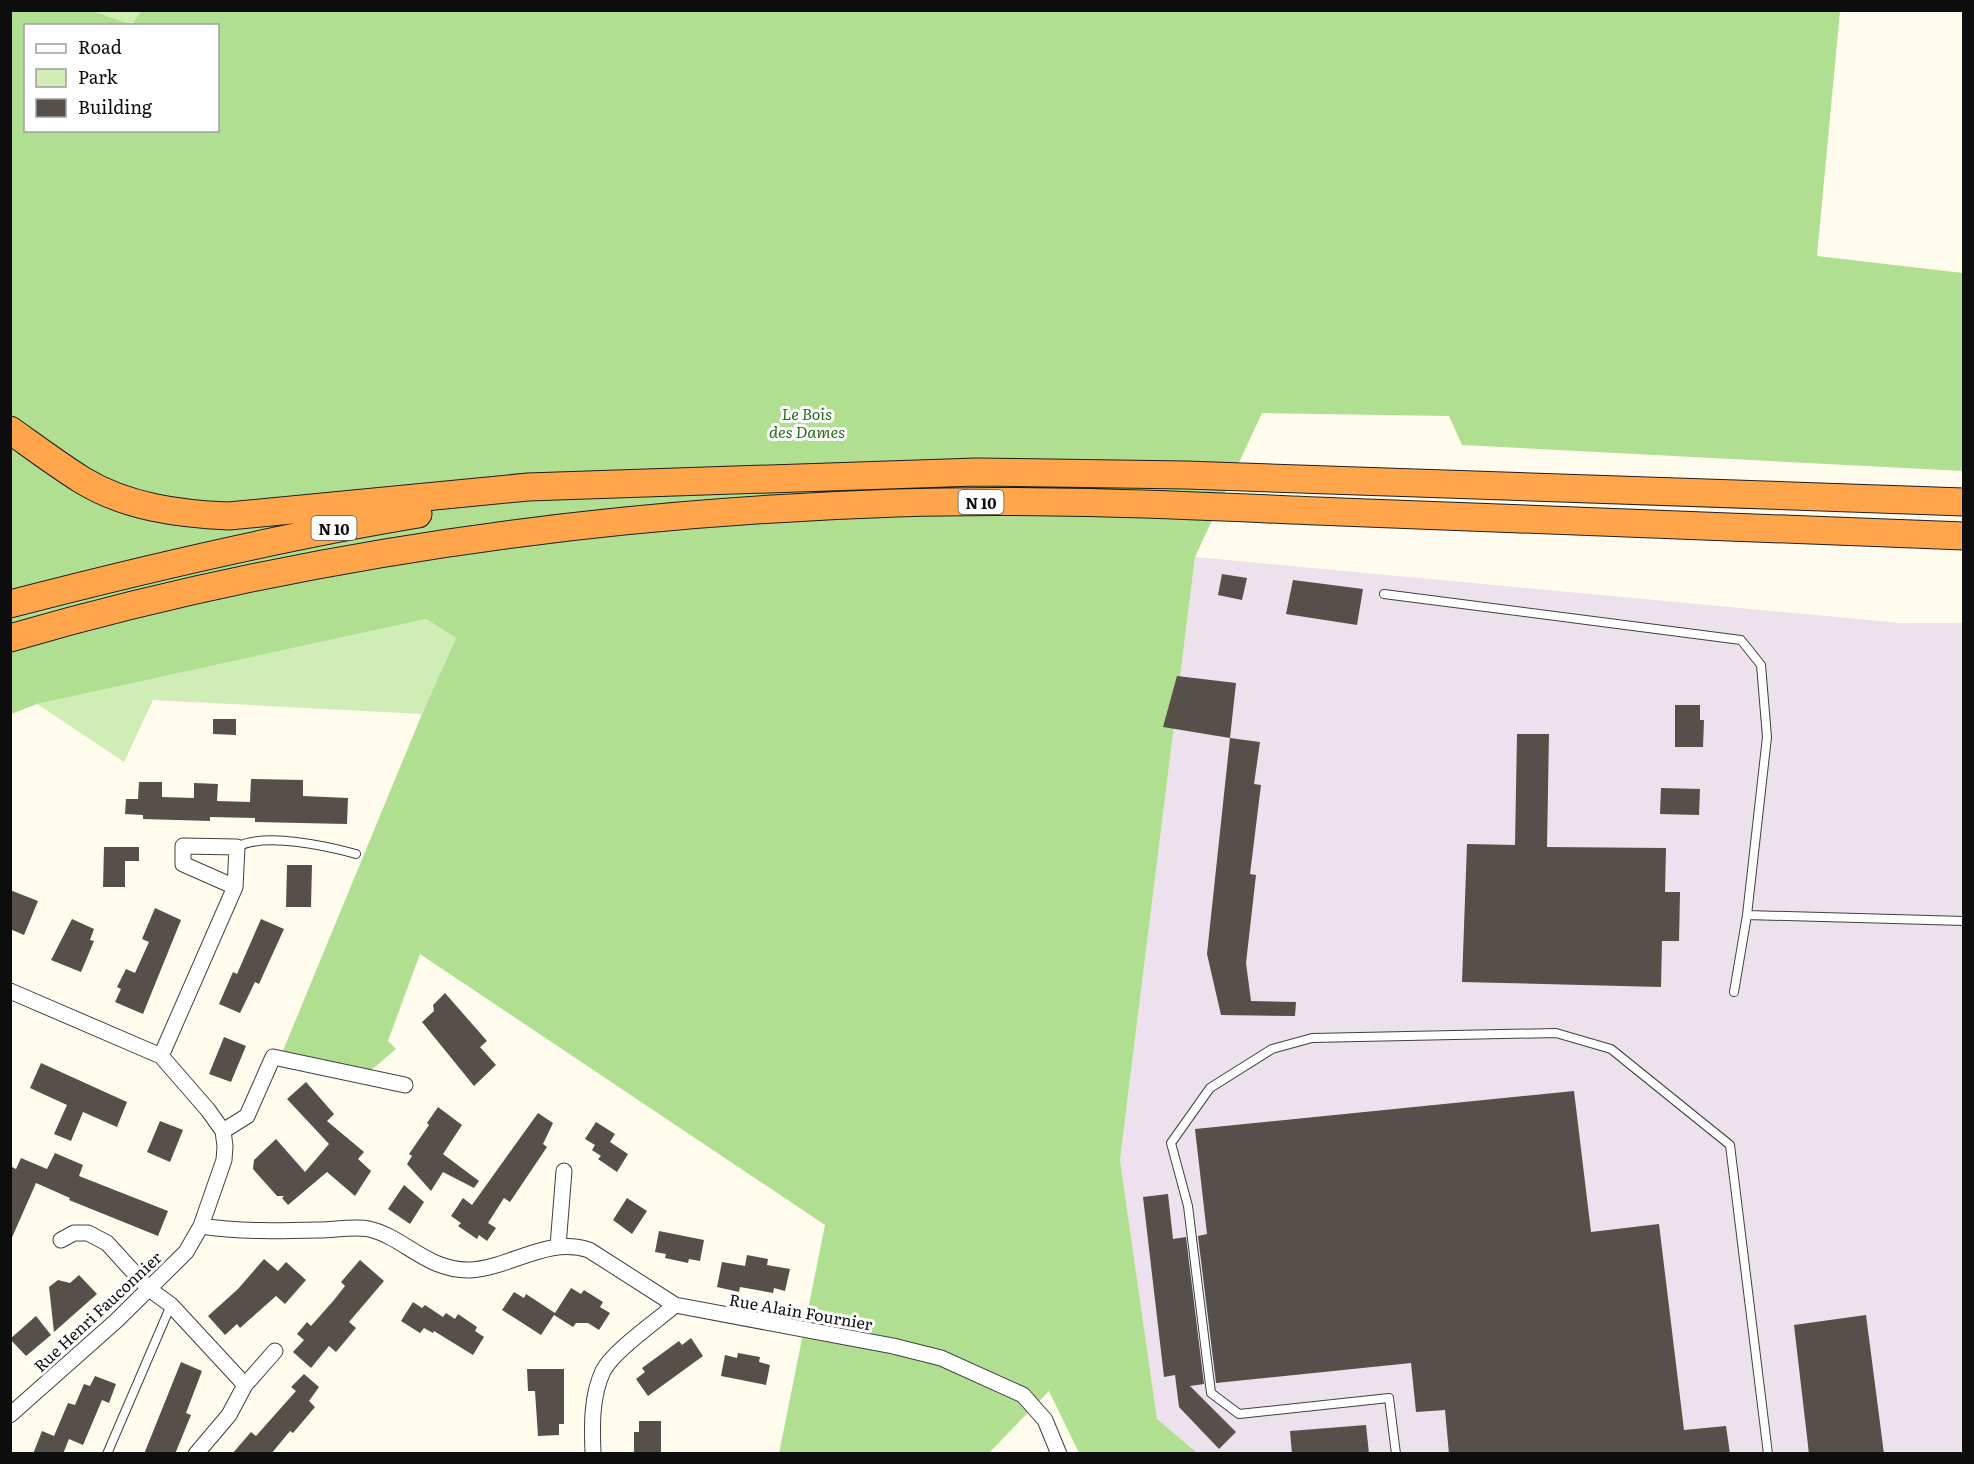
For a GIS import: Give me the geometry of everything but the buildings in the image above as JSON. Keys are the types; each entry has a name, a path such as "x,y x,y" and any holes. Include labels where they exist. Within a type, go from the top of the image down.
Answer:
{"highway":[{"path":"10,430 84,481 129,502 185,514 229,516 528,487 663,484"},
{"name":"N 10","path":"10,604 196,557 314,531 472,505 663,484 965,472 1186,475 1964,502"},
{"name":"N 10","path":"10,638 61,623 274,573 377,553 522,531 737,511 899,503 1059,501 1964,536"},
{"path":"10,653 274,573"}],"street":[{"path":"161,1056 235,887 237,848 183,846 183,864 235,887"},
{"path":"10,991 161,1056 208,1110 223,1131 247,1116 273,1057 405,1085"},
{"name":"Rue Henri Fauconnier","path":"10,1415 149,1289 186,1252 201,1226 224,1160 223,1131"},
{"path":"558,1246 564,1171"},
{"path":"201,1226 242,1231 368,1229 417,1255 445,1266 468,1270 486,1268 558,1246 574,1245 588,1250 675,1305 625,1347 604,1370 591,1417 593,1454"},
{"path":"61,1240 74,1233 88,1233 107,1243 149,1289 171,1305 245,1385"},
{"name":"Rue Alain Fournier","path":"675,1305 893,1346 941,1359 1023,1395 1046,1420 1059,1454"},
{"path":"196,1454 229,1415 245,1385 275,1351"}],"lane":[{"path":"1384,594 1741,640 1761,665 1767,737 1747,915 1734,992"},
{"path":"237,848 254,842 311,843 356,854"},
{"path":"1747,915 1964,921"},
{"path":"1396,1454 1389,1398 1239,1414 1211,1393 1188,1206 1171,1143 1210,1088 1272,1049 1312,1038 1556,1033 1611,1049 1730,1145 1768,1454"},
{"path":"107,1454 171,1305"}],"shaded area":[{"path":"1195,557 1901,623 1963,623 1963,1453 1197,1454 1157,1420 1120,1160"}],"green space":[{"name":"Le Bois des Dames","path":"142,10 1840,11 1817,256 1963,273 1963,471 1462,445 1449,416 1262,413 1195,557 1120,1160 1157,1419 1197,1453 1079,1453 1049,1391 989,1453 779,1453 825,1225 420,954 388,1041 396,1049 370,1071 282,1053 422,714 456,638 426,619 37,704 11,714 11,11 93,11 129,24 24,24 24,132 219,132 219,24 133,24"},
{"path":"93,11 142,11 133,24 127,24"},
{"path":"426,619 456,638 422,714 153,700 124,762 37,704"}]}
